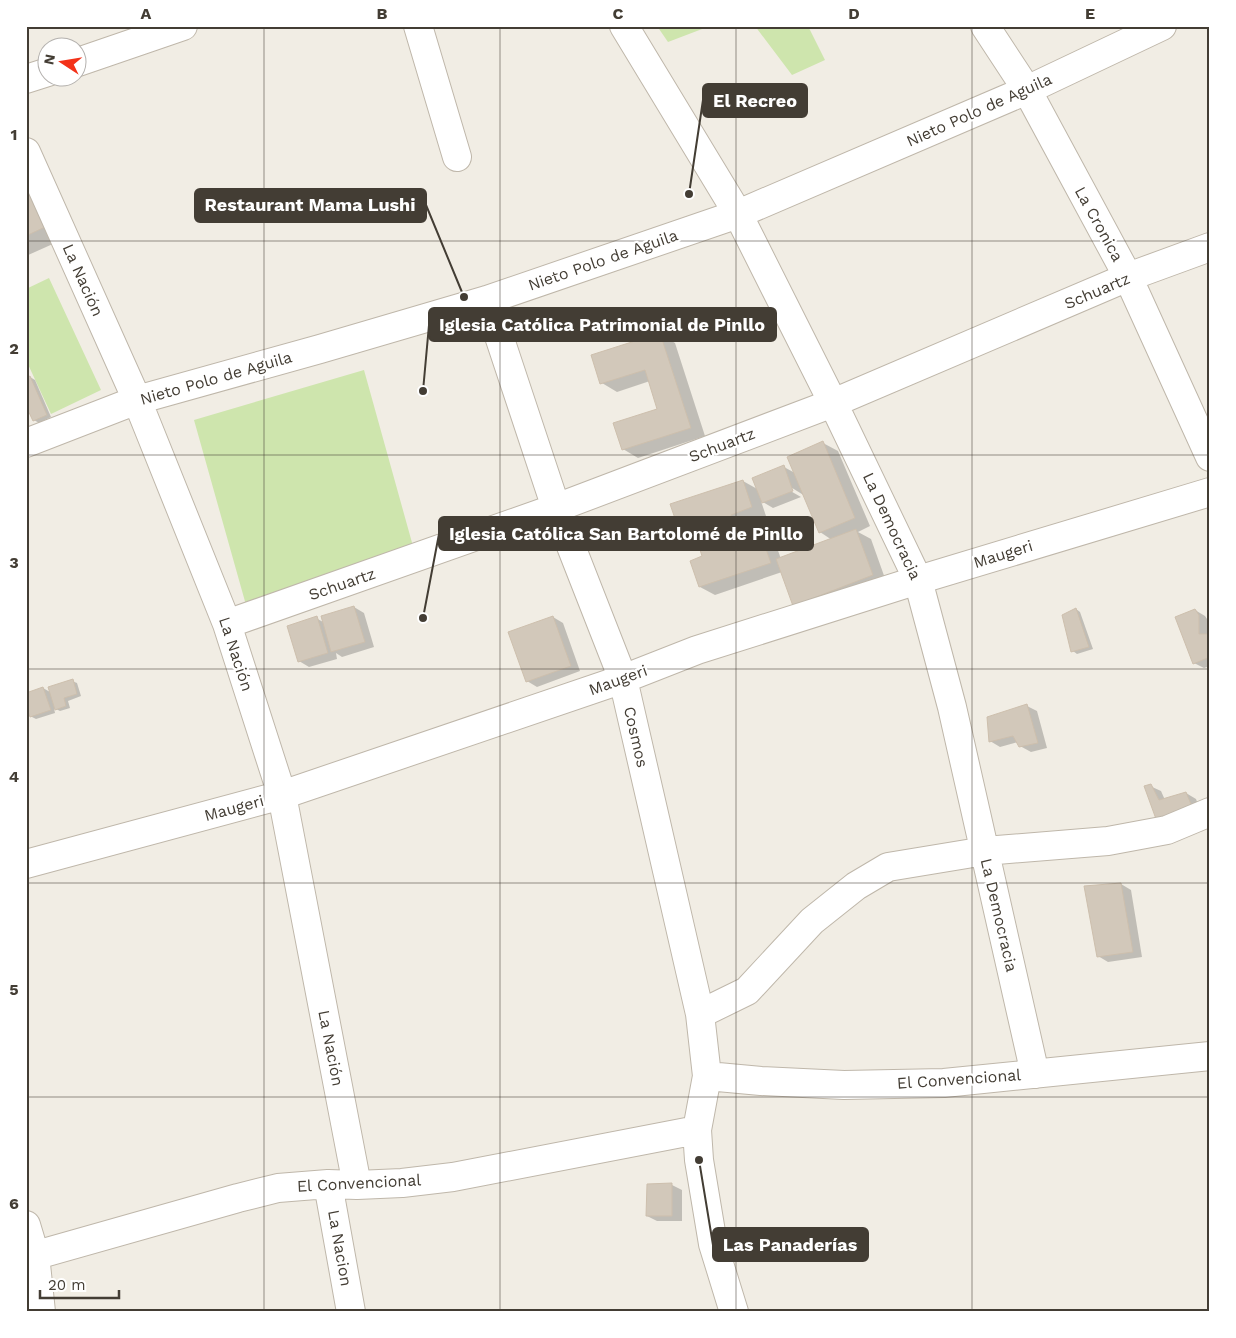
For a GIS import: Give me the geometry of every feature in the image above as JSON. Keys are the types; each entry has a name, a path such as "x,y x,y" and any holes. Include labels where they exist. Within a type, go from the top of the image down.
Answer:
{"street":[{"path":"88,59 183,26"},
{"path":"418,26 457,157"},
{"name":"La Democracia","path":"624,26 738,214 833,403 918,580 952,708 1035,1074"},
{"name":"La Cronica","path":"985,26 1026,90 1128,277 1210,457"},
{"name":"Nieto Polo de Aguila","path":"26,443 137,400 487,300 738,214 1026,90 1162,26"},
{"path":"26,79 38,75"},
{"name":"La Nación","path":"26,152 137,400 227,624 282,795 357,1185"},
{"name":"Schuartz","path":"227,624 556,508 833,403 1128,277 1210,247"},
{"name":"Cosmos","path":"487,300 556,508 623,679 700,1014 707,1076 697,1130 699,1160 713,1244 734,1312"},
{"name":"Maugeri","path":"26,864 282,795 623,679 697,650 918,580 1210,492"},
{"path":"700,1014 747,991 812,920 856,886 888,867 984,851 1108,841 1167,830 1210,812"},
{"name":"El Convencional","path":"707,1076 844,1085 944,1083 1210,1056"},
{"name":"El Convencional","path":"31,1256 278,1188 328,1184 402,1183 453,1177 697,1130"},
{"name":"La Nacion","path":"328,1184 351,1312"},
{"path":"26,1225 40,1312"}],"green space":[{"path":"657,26 710,26 668,42"},
{"path":"755,26 808,26 825,60 792,75"},
{"path":"49,278 101,390 51,414 26,360 26,289"},
{"path":"364,370 416,557 246,605 194,420"}],"building":[{"path":"26,187 45,227 26,236"},
{"path":"660,333 691,428 622,450 613,423 657,409 645,370 600,384 591,355"},
{"path":"30,376 47,415 33,421 26,406 26,378"},
{"path":"823,441 855,518 819,533 787,457"},
{"path":"784,465 793,491 762,503 752,478"},
{"path":"743,480 752,507 731,515 740,542 761,535 771,563 699,587 690,561 702,556 693,528 680,533 670,504"},
{"path":"856,529 873,575 793,606 776,559"},
{"path":"354,606 365,642 331,652 321,616"},
{"path":"1076,608 1089,647 1071,652 1062,615"},
{"path":"1195,609 1199,615 1199,634 1210,634 1210,657 1193,664 1175,617"},
{"path":"317,616 328,653 298,662 287,626"},
{"path":"553,616 571,666 526,682 508,632"},
{"path":"73,679 77,694 64,698 66,706 55,710 48,687"},
{"path":"43,687 51,710 30,717 26,706 26,693"},
{"path":"1027,704 1038,743 1019,747 1013,736 989,742 987,717"},
{"path":"1151,784 1159,800 1186,792 1193,809 1156,819 1144,786"},
{"path":"1121,883 1133,952 1097,957 1084,886"},
{"path":"672,1183 672,1216 646,1216 647,1184"}],"place":[{"name":"El Recreo","path":"689,194"},
{"name":"Restaurant Mama Lushi","path":"464,297"},
{"name":"Iglesia Católica Patrimonial de Pinllo","path":"423,391"},
{"name":"Iglesia Católica San Bartolomé de Pinllo","path":"423,618"},
{"name":"Las Panaderías","path":"699,1160"}]}
